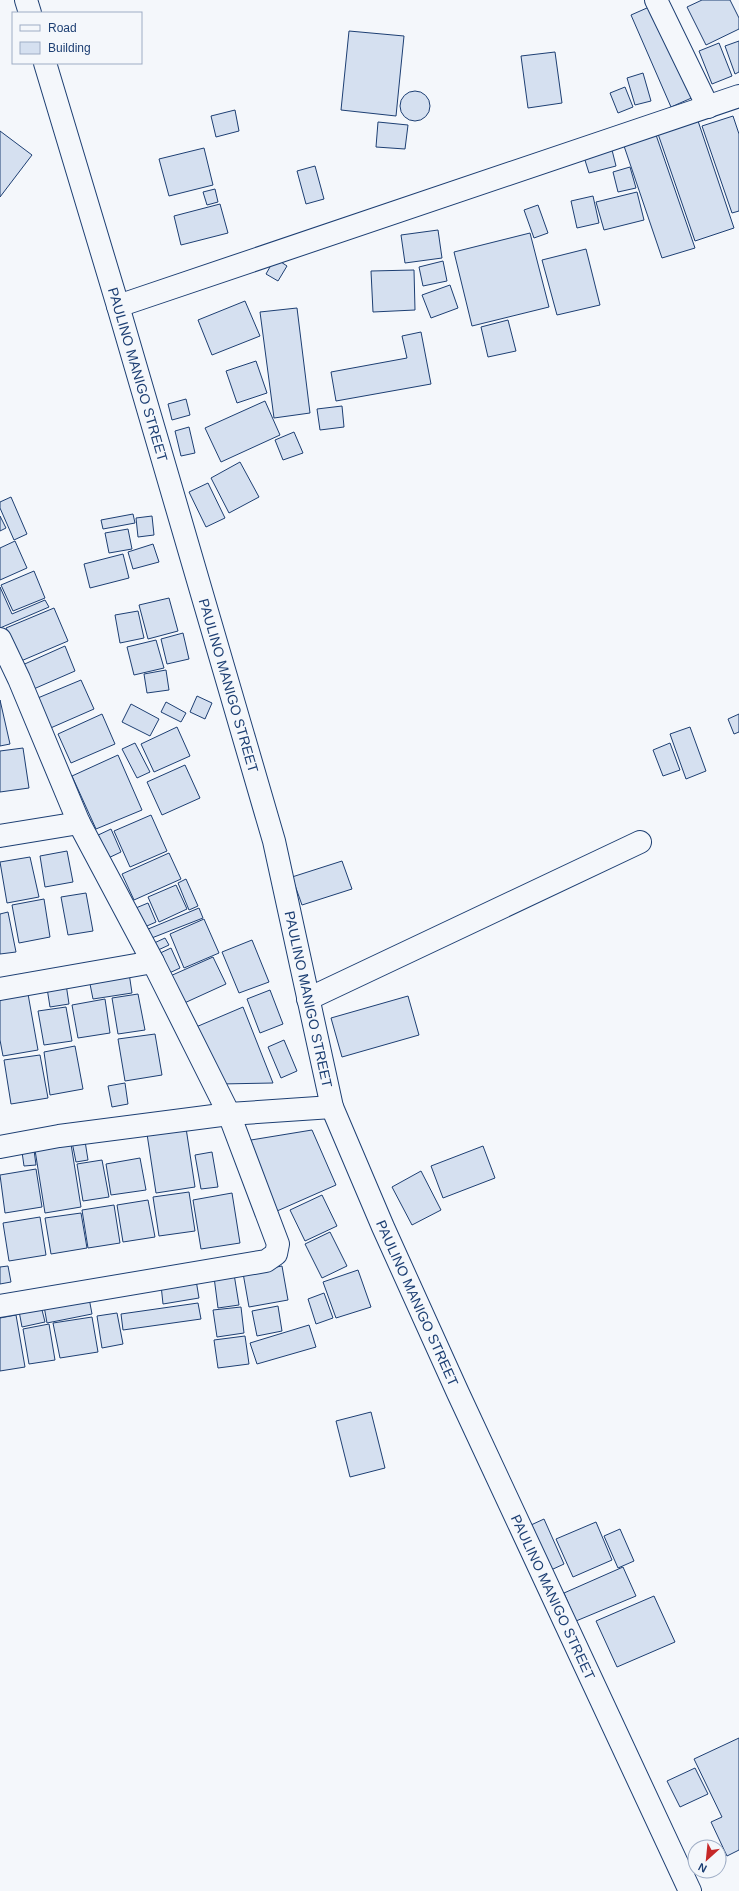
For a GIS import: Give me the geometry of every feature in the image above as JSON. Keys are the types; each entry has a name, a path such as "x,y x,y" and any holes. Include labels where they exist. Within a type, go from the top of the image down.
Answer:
{"street":[{"path":"26,0 30,12"},
{"path":"656,0 708,107"},
{"name":"PAULINO MANIGO STREET","path":"45,64 118,306 274,841 332,1107 383,1227 458,1393 690,1891"},
{"path":"118,306 739,96"},
{"path":"0,638 10,680 80,823 153,962 229,1114 276,1235 278,1244 276,1254 273,1258 266,1261 0,1306"},
{"path":"0,836 80,823"},
{"path":"308,999 640,842"},
{"path":"0,989 153,962"},
{"path":"0,1147 59,1136 229,1114 332,1107"}],"building":[{"path":"702,0 730,0 739,18 739,29 706,45 687,7"},
{"path":"656,4 696,96 671,107 631,15"},
{"path":"349,31 404,36 396,116 341,110"},
{"path":"739,41 739,72 735,74 725,46"},
{"path":"719,43 732,76 712,84 699,51"},
{"path":"555,52 562,103 528,108 521,56"},
{"path":"643,73 651,101 635,105 627,78"},
{"path":"625,87 633,107 618,113 610,93"},
{"path":"415,91 426,95 430,106 426,117 415,121 404,117 400,106 404,95"},
{"path":"235,110 239,131 216,137 211,116"},
{"path":"733,116 739,134 739,211 732,213 702,126"},
{"path":"697,118 734,228 695,241 657,131"},
{"path":"378,122 408,125 405,149 376,147"},
{"path":"0,131 32,155 0,197"},
{"path":"655,132 695,248 662,258 623,143"},
{"path":"204,148 213,185 169,196 159,159"},
{"path":"612,150 616,166 589,173 584,157"},
{"path":"315,166 324,199 306,204 297,171"},
{"path":"630,167 636,188 618,192 613,172"},
{"path":"215,189 218,202 207,205 203,192"},
{"path":"637,192 644,220 604,230 596,202"},
{"path":"593,196 599,223 577,228 571,201"},
{"path":"220,204 228,233 181,245 174,216"},
{"path":"538,205 548,233 534,238 524,210"},
{"path":"438,230 442,258 405,263 401,235"},
{"path":"530,233 549,307 472,326 454,252"},
{"path":"586,249 600,305 557,315 542,260"},
{"path":"275,258 287,266 278,281 266,274"},
{"path":"443,261 447,281 423,286 419,267"},
{"path":"414,270 415,310 373,312 371,271"},
{"path":"450,285 458,308 431,318 422,295"},
{"path":"245,301 260,336 212,355 198,320"},
{"path":"297,308 310,413 274,418 260,312"},
{"path":"508,320 516,351 488,357 481,327"},
{"path":"421,332 431,384 336,401 331,372 407,358 402,336"},
{"path":"256,361 267,393 237,403 226,371"},
{"path":"186,399 190,415 172,420 168,404"},
{"path":"265,401 280,435 221,462 205,428"},
{"path":"342,406 344,427 320,430 317,409"},
{"path":"189,427 195,453 181,456 175,431"},
{"path":"294,432 303,453 283,460 275,440"},
{"path":"240,462 259,497 229,513 211,478"},
{"path":"208,483 225,518 206,527 189,492"},
{"path":"11,497 27,534 14,540 0,508 0,502"},
{"path":"133,514 135,523 103,529 101,520"},
{"path":"0,516 6,528 0,531"},
{"path":"152,516 154,535 138,537 136,518"},
{"path":"128,529 132,549 109,553 105,533"},
{"path":"15,541 27,568 0,580 0,548"},
{"path":"153,544 159,562 133,569 128,552"},
{"path":"123,554 129,578 90,588 84,564"},
{"path":"34,571 45,598 13,611 1,585"},
{"path":"0,587 12,614 45,600 49,607 0,628"},
{"path":"169,598 178,631 148,639 139,605"},
{"path":"54,608 68,641 21,661 6,628"},
{"path":"138,611 144,638 120,643 115,615"},
{"path":"183,633 189,659 167,664 161,639"},
{"path":"156,640 164,668 134,675 127,647"},
{"path":"65,646 75,671 29,691 18,667"},
{"path":"166,670 169,690 147,693 144,674"},
{"path":"81,680 94,709 46,730 33,700"},
{"path":"197,696 212,703 205,719 190,712"},
{"path":"0,700 10,744 0,746"},
{"path":"166,702 186,713 181,722 161,712"},
{"path":"131,704 159,719 150,736 122,722"},
{"path":"102,714 115,744 71,763 58,734"},
{"path":"739,714 739,732 734,734 728,719"},
{"path":"177,727 190,756 154,772 141,744"},
{"path":"690,727 706,771 686,779 670,734"},
{"path":"135,743 150,772 137,778 122,749"},
{"path":"670,743 680,770 663,776 653,750"},
{"path":"23,748 29,788 0,792 0,751"},
{"path":"118,755 142,810 96,829 72,776"},
{"path":"185,765 200,798 162,815 147,782"},
{"path":"151,815 167,851 130,867 114,831"},
{"path":"111,829 121,852 104,860 94,837"},
{"path":"67,851 73,882 45,887 40,856"},
{"path":"169,853 181,879 134,900 122,874"},
{"path":"30,857 39,897 7,903 0,862"},
{"path":"342,861 352,889 302,905 292,877"},
{"path":"186,879 198,906 189,910 178,883"},
{"path":"176,885 187,909 159,922 148,897"},
{"path":"86,893 93,931 68,935 61,897"},
{"path":"44,899 50,937 19,943 12,905"},
{"path":"148,903 156,922 140,929 131,910"},
{"path":"199,908 203,918 144,941 141,932"},
{"path":"8,912 16,952 0,954 0,914"},
{"path":"204,919 219,953 184,968 170,934"},
{"path":"165,938 169,945 156,951 152,944"},
{"path":"252,940 269,982 239,993 222,952"},
{"path":"171,948 180,968 165,975 156,955"},
{"path":"213,957 226,984 180,1005 168,977"},
{"path":"129,973 132,993 93,999 89,979"},
{"path":"66,984 69,1004 50,1007 47,988"},
{"path":"270,990 283,1024 260,1033 247,999"},
{"path":"28,994 38,1050 3,1056 0,1040 0,999"},
{"path":"138,994 145,1030 118,1034 112,998"},
{"path":"408,996 419,1035 342,1057 331,1018"},
{"path":"105,999 110,1033 78,1038 72,1005"},
{"path":"66,1007 72,1041 44,1045 38,1011"},
{"path":"243,1007 273,1083 220,1084 196,1027"},
{"path":"155,1034 162,1075 125,1081 118,1039"},
{"path":"284,1040 297,1071 281,1078 268,1047"},
{"path":"75,1046 83,1089 50,1095 44,1052"},
{"path":"40,1055 48,1098 11,1104 4,1060"},
{"path":"125,1083 128,1104 112,1107 108,1086"},
{"path":"186,1128 195,1187 156,1193 147,1134"},
{"path":"312,1130 336,1185 277,1211 245,1141"},
{"path":"85,1141 88,1160 76,1162 72,1142"},
{"path":"71,1144 81,1207 45,1213 35,1150"},
{"path":"483,1146 495,1178 443,1198 431,1166"},
{"path":"34,1150 36,1165 24,1166 22,1152"},
{"path":"212,1152 218,1187 201,1189 195,1155"},
{"path":"140,1158 146,1190 111,1195 106,1164"},
{"path":"102,1160 109,1197 83,1201 77,1164"},
{"path":"36,1169 42,1207 5,1213 0,1175"},
{"path":"421,1171 441,1210 412,1225 392,1187"},
{"path":"189,1192 195,1231 159,1236 153,1197"},
{"path":"232,1193 240,1243 201,1249 193,1200"},
{"path":"322,1195 337,1226 305,1241 290,1210"},
{"path":"148,1200 155,1237 123,1242 117,1205"},
{"path":"114,1205 120,1243 88,1248 82,1210"},
{"path":"81,1213 87,1248 51,1254 45,1218"},
{"path":"40,1217 46,1255 9,1261 3,1223"},
{"path":"330,1232 347,1266 322,1278 305,1244"},
{"path":"8,1266 11,1282 0,1284 0,1267"},
{"path":"282,1266 288,1300 249,1307 243,1273"},
{"path":"358,1270 371,1307 336,1318 323,1282"},
{"path":"234,1274 239,1305 218,1308 214,1277"},
{"path":"196,1280 199,1298 163,1304 161,1285"},
{"path":"324,1293 333,1318 316,1324 308,1299"},
{"path":"89,1298 92,1314 47,1323 44,1306"},
{"path":"198,1303 201,1319 123,1330 121,1314"},
{"path":"41,1306 45,1322 22,1327 19,1311"},
{"path":"278,1306 282,1331 257,1336 252,1311"},
{"path":"241,1307 244,1333 217,1337 213,1310"},
{"path":"117,1313 123,1344 102,1348 97,1316"},
{"path":"16,1315 25,1367 0,1371 0,1318"},
{"path":"92,1317 98,1352 60,1358 53,1323"},
{"path":"49,1324 55,1360 29,1364 23,1329"},
{"path":"309,1325 316,1347 257,1364 250,1343"},
{"path":"245,1336 249,1364 218,1368 214,1340"},
{"path":"371,1412 385,1468 350,1477 336,1421"},
{"path":"544,1519 564,1564 551,1570 531,1525"},
{"path":"596,1522 612,1560 573,1577 556,1539"},
{"path":"620,1529 634,1561 618,1568 604,1536"},
{"path":"623,1567 636,1596 576,1621 564,1593"},
{"path":"654,1596 675,1642 617,1667 596,1621"},
{"path":"739,1738 739,1850 727,1856 727,1839 719,1839 711,1822 722,1817 694,1759"},
{"path":"695,1768 708,1794 680,1807 667,1781"}]}
